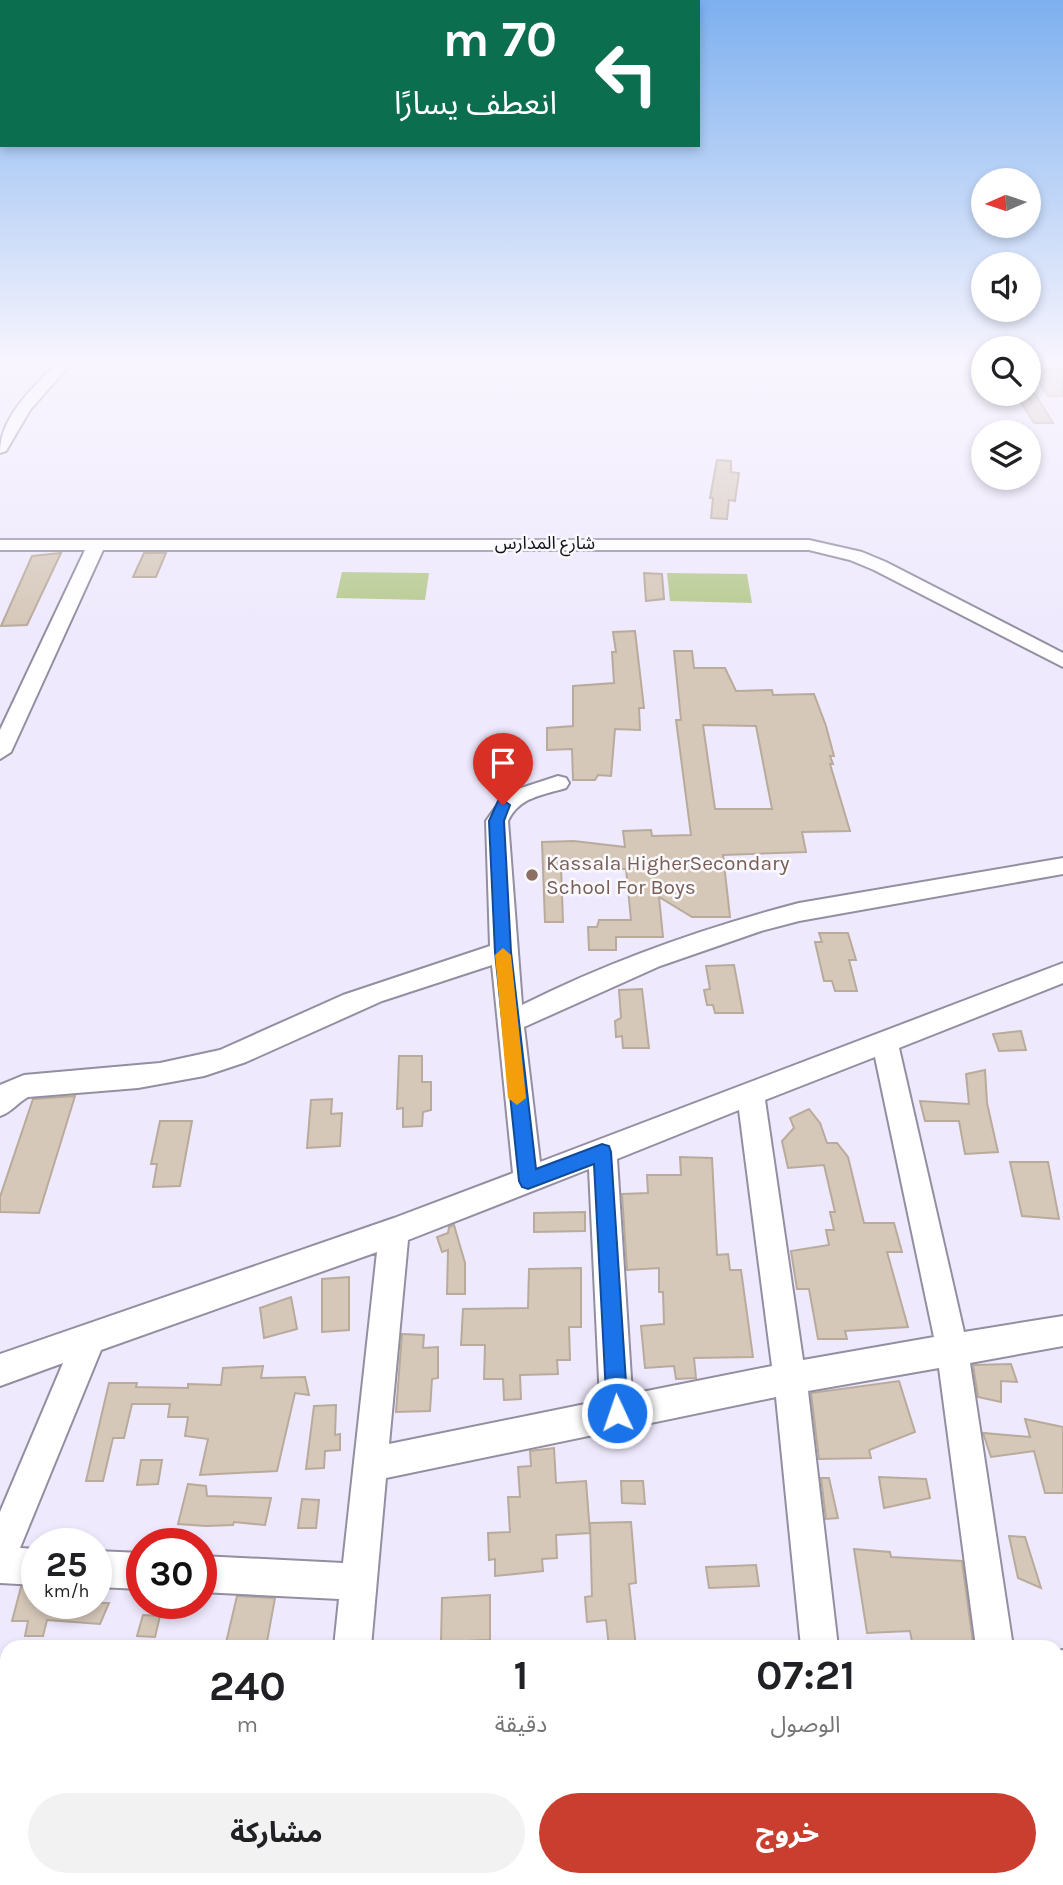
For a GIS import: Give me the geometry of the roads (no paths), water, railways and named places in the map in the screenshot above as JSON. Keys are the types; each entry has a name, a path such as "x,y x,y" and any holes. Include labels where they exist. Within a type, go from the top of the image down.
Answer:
{"street":[{"path":"0,751 97,544"},
{"name":"شارع المدارس","path":"0,545 809,545 856,556 880,566 1063,661"},
{"path":"528,1181 503,952 497,821 503,805 514,798 558,783"},
{"path":"510,1022 636,964 757,922 799,912 1063,866"},
{"path":"0,1104 8,1094 24,1086 201,1066 224,1059 331,1011 419,978 503,952"},
{"path":"0,1370 394,1232 1063,973"},
{"path":"885,1043 952,1348 994,1640"},
{"path":"751,1095 790,1378 819,1640"},
{"path":"602,1152 617,1413"},
{"path":"353,1640 394,1232"},
{"path":"372,1464 790,1378 1063,1331"},
{"path":"0,1554 90,1338"},
{"path":"0,1565 21,1566"},
{"path":"217,1575 359,1582"}],"place":[{"name":"Kassala HigherSecondary School For Boys","path":"532,875"}]}
